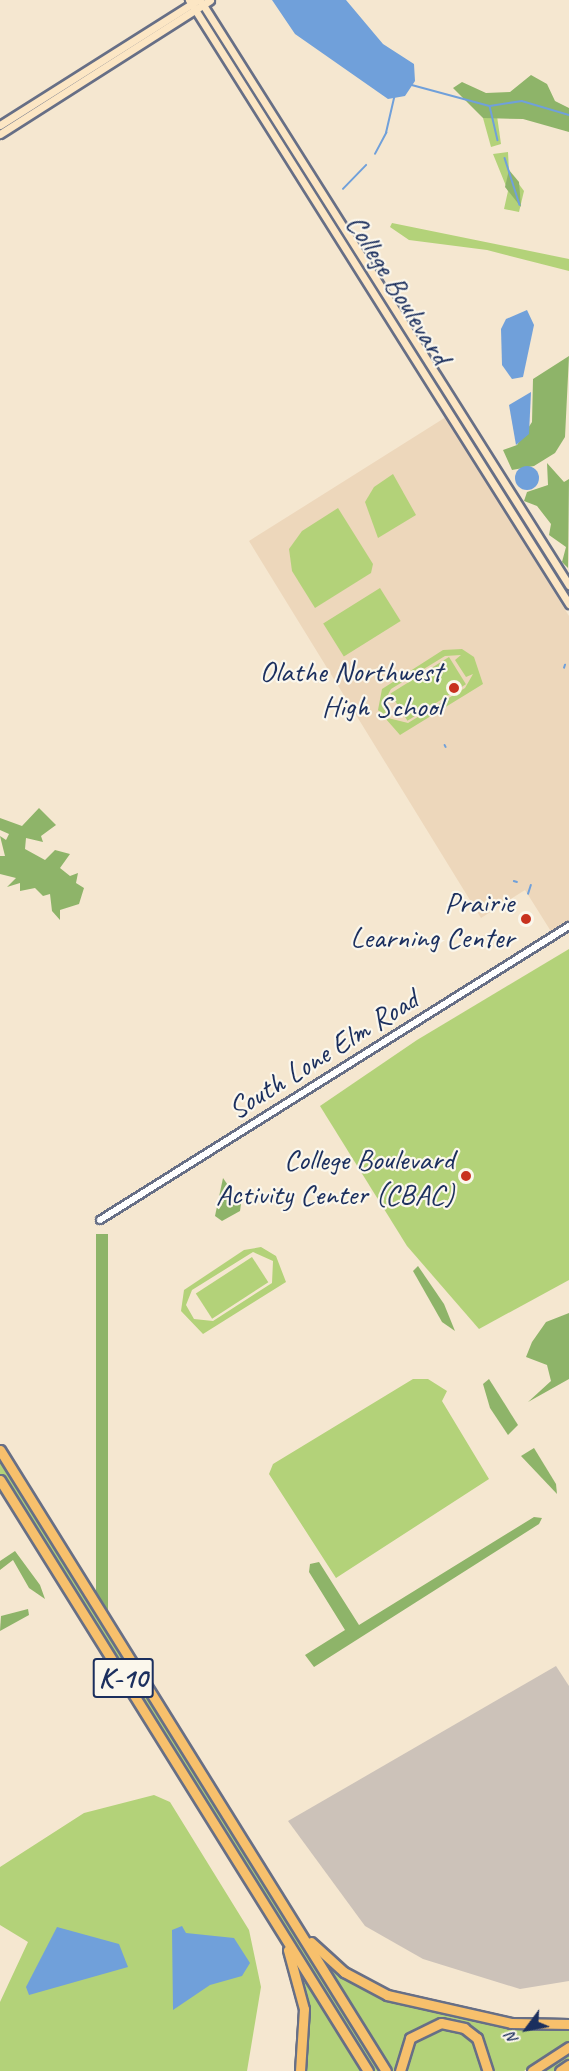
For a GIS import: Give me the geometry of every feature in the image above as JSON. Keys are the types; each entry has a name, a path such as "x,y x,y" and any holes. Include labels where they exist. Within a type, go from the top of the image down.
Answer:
{"highway":[{"name":"K-10","path":"0,1450 386,2071"},
{"name":"K-10","path":"0,1480 368,2071"},
{"path":"296,1926 344,1972 387,1995 511,2023 569,2024"},
{"path":"284,1936 304,2009 300,2071"},
{"path":"400,2071 410,2038 441,2023 464,2028 477,2038 488,2071"},
{"path":"532,2071 569,2047"},
{"path":"560,2071 569,2065"}],"main road":[{"path":"0,124 196,3 210,0"},
{"path":"0,134 196,3"},
{"name":"College Boulevard","path":"196,3 569,585"},
{"name":"College Boulevard","path":"196,3 569,604"}],"street":[{"name":"South Lone Elm Road","path":"100,1221 569,927"}],"shaded area":[{"name":"Olathe Northwest High School","path":"446,417 569,616 569,922 552,933 525,890 481,918 249,541"},
{"path":"556,1666 569,1686 569,1981 520,1989 423,1959 365,1926 288,1821"}],"green space":[{"path":"531,75 547,84 555,101 569,108 569,132 523,119 483,118 453,88 462,82 486,93 510,92"},
{"path":"497,116 501,144 491,147 483,118"},
{"path":"508,152 509,171 524,191 519,212 504,209 508,191 493,154"},
{"path":"509,170 519,182 521,207 505,187"},
{"path":"392,223 569,259 569,271 487,250 409,240 390,227"},
{"path":"569,356 565,437 555,453 534,466 512,470 503,450 517,445 532,422 533,379"},
{"path":"547,463 564,482 569,479 568,568 562,562 566,547 549,535 551,524 537,506 524,501 527,492 548,485"},
{"path":"393,474 416,515 378,538 365,502 374,487"},
{"path":"338,508 373,564 371,573 315,608 292,571 289,549 302,531"},
{"path":"380,588 401,621 344,657 323,624"},
{"path":"462,649 474,657 483,684 400,735 378,710 382,689 443,650","holes":["461,655 455,660 466,677 473,674 465,688 408,723 388,718 383,704 391,689 445,656"]},
{"path":"449,657 466,684 407,721 390,694"},
{"path":"39,808 56,825 41,836 43,842 26,838 25,849 45,860 55,850 70,854 60,868 70,876 78,873 76,883 84,888 79,904 60,910 60,920 52,911 50,894 43,896 35,888 20,891 20,883 7,887 16,878 0,874 0,856 5,856 0,836 6,840 9,834 0,830 0,818 22,826"},
{"name":"College Boulevard Activity Center (CBAC)","path":"569,949 569,1280 479,1329 407,1246 320,1106 417,1040"},
{"path":"223,1178 241,1204 240,1211 222,1221 215,1216"},
{"path":"96,1234 108,1234 108,1610 96,1610"},
{"path":"261,1247 276,1256 286,1282 203,1334 181,1311 184,1290 244,1250","holes":["253,1252 273,1261 272,1283 213,1321 194,1319 186,1305 192,1290"]},
{"path":"252,1257 268,1282 212,1319 196,1293"},
{"path":"418,1266 444,1304 455,1331 442,1322 413,1271"},
{"path":"569,1313 569,1379 528,1402 551,1381 547,1365 526,1357 532,1342 546,1322"},
{"path":"413,1379 428,1379 447,1391 442,1401 489,1479 336,1578 269,1474 273,1464"},
{"path":"489,1379 518,1425 508,1435 490,1408 483,1384"},
{"path":"534,1448 556,1484 557,1494 521,1456"},
{"path":"0,1457 382,2071 372,2071 82,1606 0,1474"},
{"path":"534,1517 542,1518 539,1524 314,1667 305,1655 345,1630 309,1572 310,1564 319,1562 359,1625"},
{"path":"15,1551 40,1585 45,1599 29,1588 13,1560 0,1570 0,1561"},
{"path":"28,1609 29,1615 0,1631 1,1616"},
{"path":"154,1795 170,1802 249,1930 261,1987 247,2071 0,2071 0,2002 28,1942 0,1925 0,1867 84,1813"},
{"path":"317,1952 369,1989 518,2027 569,2026 569,2042 524,2071 491,2071 478,2035 440,2020 410,2035 398,2071 391,2071"},
{"path":"300,1970 363,2071 303,2071 307,2015 298,1972"},
{"path":"437,2027 459,2029 477,2043 485,2071 404,2071 414,2040"},
{"path":"569,2051 569,2062 555,2071 538,2071"}],"water":[{"path":"272,0 346,0 383,44 414,64 415,81 405,96 388,99 295,34"},
{"path":"527,310 534,325 523,377 512,379 502,365 501,329 506,319"},
{"path":"531,392 529,434 516,445 509,405"},
{"path":"527,466 535,470 539,478 535,486 527,490 519,486 515,478 519,470"},
{"path":"182,1926 186,1933 234,1938 250,1963 242,1976 210,1985 173,2010 172,1930"},
{"path":"57,1927 119,1944 128,1967 29,1995 26,1987"}],"waterway":[{"path":"412,85 490,106 522,101 569,115"},
{"path":"375,154 386,133 394,98"},
{"path":"490,106 498,140"},
{"path":"505,158 520,205"},
{"path":"343,189 366,165"},
{"path":"528,894 531,885"}],"place":[{"name":"Olathe Northwest High School","path":"454,688"},
{"name":"Prairie Learning Center","path":"526,919"},
{"name":"College Boulevard Activity Center (CBAC)","path":"466,1176"}]}
